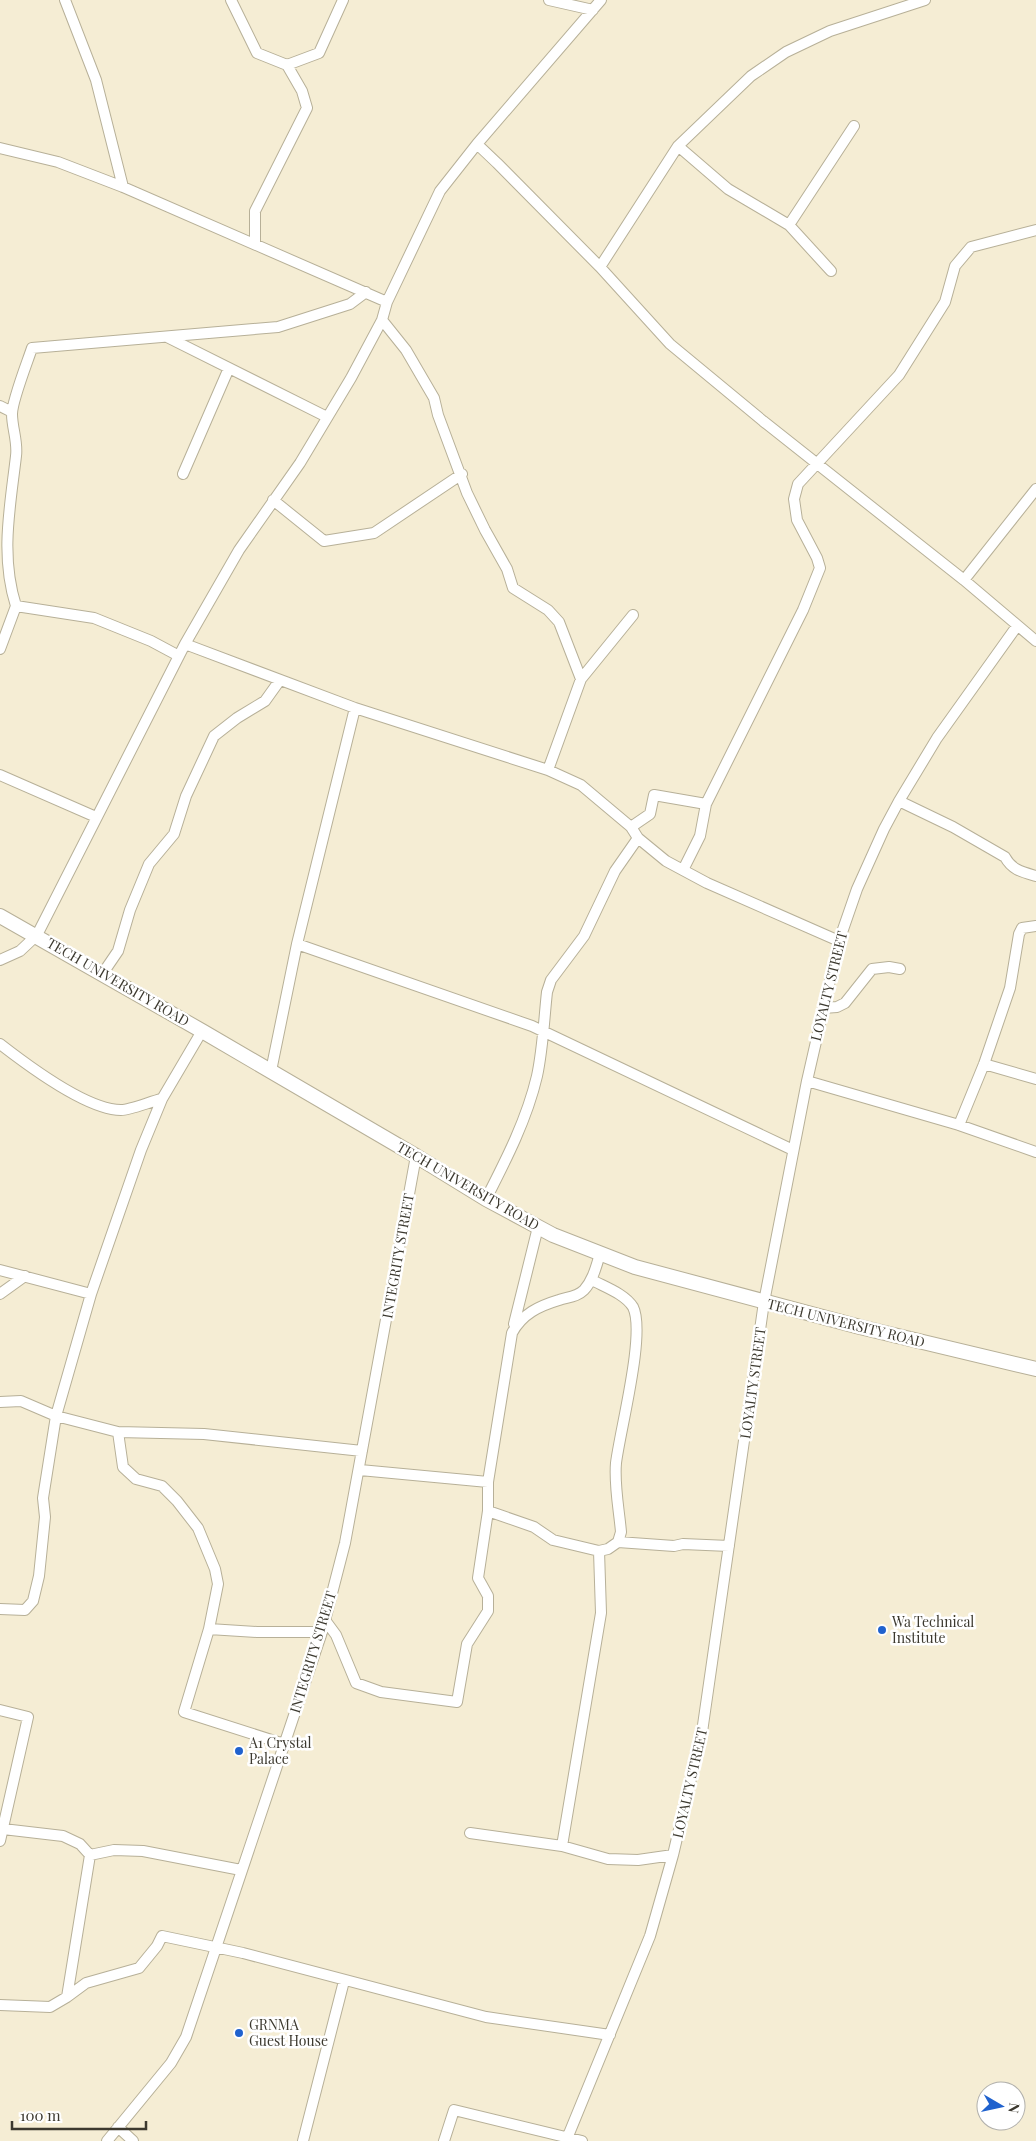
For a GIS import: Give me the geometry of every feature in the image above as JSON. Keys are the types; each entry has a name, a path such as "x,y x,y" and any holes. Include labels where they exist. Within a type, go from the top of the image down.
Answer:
{"street":[{"path":"65,0 96,80 123,187"},
{"path":"231,0 257,53 287,65 302,91 307,108 255,210 255,244"},
{"path":"287,65 319,54 343,0"},
{"path":"549,0 593,10"},
{"path":"0,960 20,951 37,935 178,656 238,550 300,463 351,378 382,320 387,302 440,191 476,144 602,0"},
{"path":"600,267 678,146 752,76 786,52 830,31 925,0"},
{"path":"790,225 854,126"},
{"path":"476,144 600,267 670,344 964,580 1036,641"},
{"path":"678,146 728,189 790,225 831,271"},
{"path":"0,148 58,162 123,187 387,302"},
{"path":"683,870 700,836 706,804 803,610 820,568 817,558 797,520 794,499 798,484 899,376 945,302 955,266 971,246 1036,230"},
{"path":"0,648 16,606 8,589 3,546 6,508 17,454 12,412 32,348 278,327 350,304 366,292"},
{"path":"382,320 406,350 434,398 438,415 468,493 485,530 507,569 513,588 548,610 559,622 581,679"},
{"path":"167,337 327,417"},
{"path":"183,474 229,368"},
{"path":"0,406 12,412"},
{"path":"273,500 324,541 374,533 462,474"},
{"path":"964,580 1036,489"},
{"path":"16,606 94,618 151,641 178,656"},
{"path":"548,770 581,679 632,615"},
{"name":"LOYALTY STREET","path":"566,2140 650,1936 673,1855 702,1732 764,1302 806,1081 839,941 857,889 899,801 937,738 1017,626"},
{"path":"185,644 355,708 548,770 581,785 631,827 638,838 666,861 706,883 839,941"},
{"path":"103,973 118,951 130,910 149,864 174,834 186,796 214,736 237,718 265,701 280,680"},
{"path":"271,1071 297,944 355,708"},
{"path":"0,775 96,817"},
{"path":"631,827 650,814 654,795 706,804"},
{"path":"899,801 953,827 1004,857 1008,864 1016,870 1036,876"},
{"path":"486,1199 502,1169 527,1110 537,1074 547,992 551,980 584,936 615,871 638,838"},
{"name":"TECH UNIVERSITY ROAD","path":"0,916 103,973 486,1199 538,1227 635,1267 764,1302 1036,1369"},
{"path":"959,1126 984,1064 1010,988 1019,934 1022,928 1036,926"},
{"path":"297,944 543,1031 793,1150"},
{"path":"823,1008 837,1006 845,1002 872,969 889,967 900,969"},
{"path":"0,1609 24,1610 33,1601 39,1576 45,1517 43,1498 56,1416 91,1294 141,1150 162,1099 202,1031"},
{"path":"0,1044 56,1083 92,1104 122,1110 162,1099"},
{"path":"984,1064 1036,1079"},
{"path":"806,1081 959,1126 1036,1152"},
{"name":"INTEGRITY STREET","path":"106,2141 172,2063 186,2037 322,1632 345,1543 360,1470 416,1156"},
{"path":"325,1620 336,1635 356,1683 380,1692 456,1702 468,1644 488,1611 488,1596 478,1578 488,1510 488,1482 512,1333 538,1227"},
{"path":"512,1333 523,1316 542,1306 582,1292 592,1280 600,1254"},
{"path":"0,1270 91,1294"},
{"path":"0,1294 25,1276"},
{"path":"488,1510 534,1527 553,1540 599,1551 608,1549 618,1542 621,1532 616,1464 634,1362 637,1326 632,1308 620,1295 592,1280"},
{"path":"0,1402 21,1401 56,1416 118,1432 204,1434 362,1451"},
{"path":"118,1432 123,1467 136,1478 162,1486 198,1528 215,1569 218,1584 209,1629 184,1712 284,1744"},
{"path":"360,1470 488,1482"},
{"path":"618,1542 674,1546 683,1544 729,1546"},
{"path":"562,1846 601,1613 599,1551"},
{"path":"209,1629 257,1632 322,1632"},
{"path":"0,1710 28,1717 3,1810 3,1829 0,1841"},
{"path":"3,1829 63,1836 80,1844 90,1855"},
{"path":"470,1833 562,1846 608,1859 638,1860 673,1855"},
{"path":"90,1855 114,1850 143,1851 241,1870"},
{"path":"67,1997 90,1855"},
{"path":"0,2005 50,2006 67,1997 86,1983 139,1968 157,1946 162,1936 217,1947 486,2017 610,2035"},
{"path":"302,2141 344,1980"},
{"path":"444,2141 454,2110 566,2140 582,2141"},
{"path":"118,2127 133,2141"}],"place":[{"name":"Wa Technical Institute","path":"882,1630"},
{"name":"A1 Crystal Palace","path":"239,1751"},
{"name":"GRNMA Guest House","path":"239,2033"}]}
